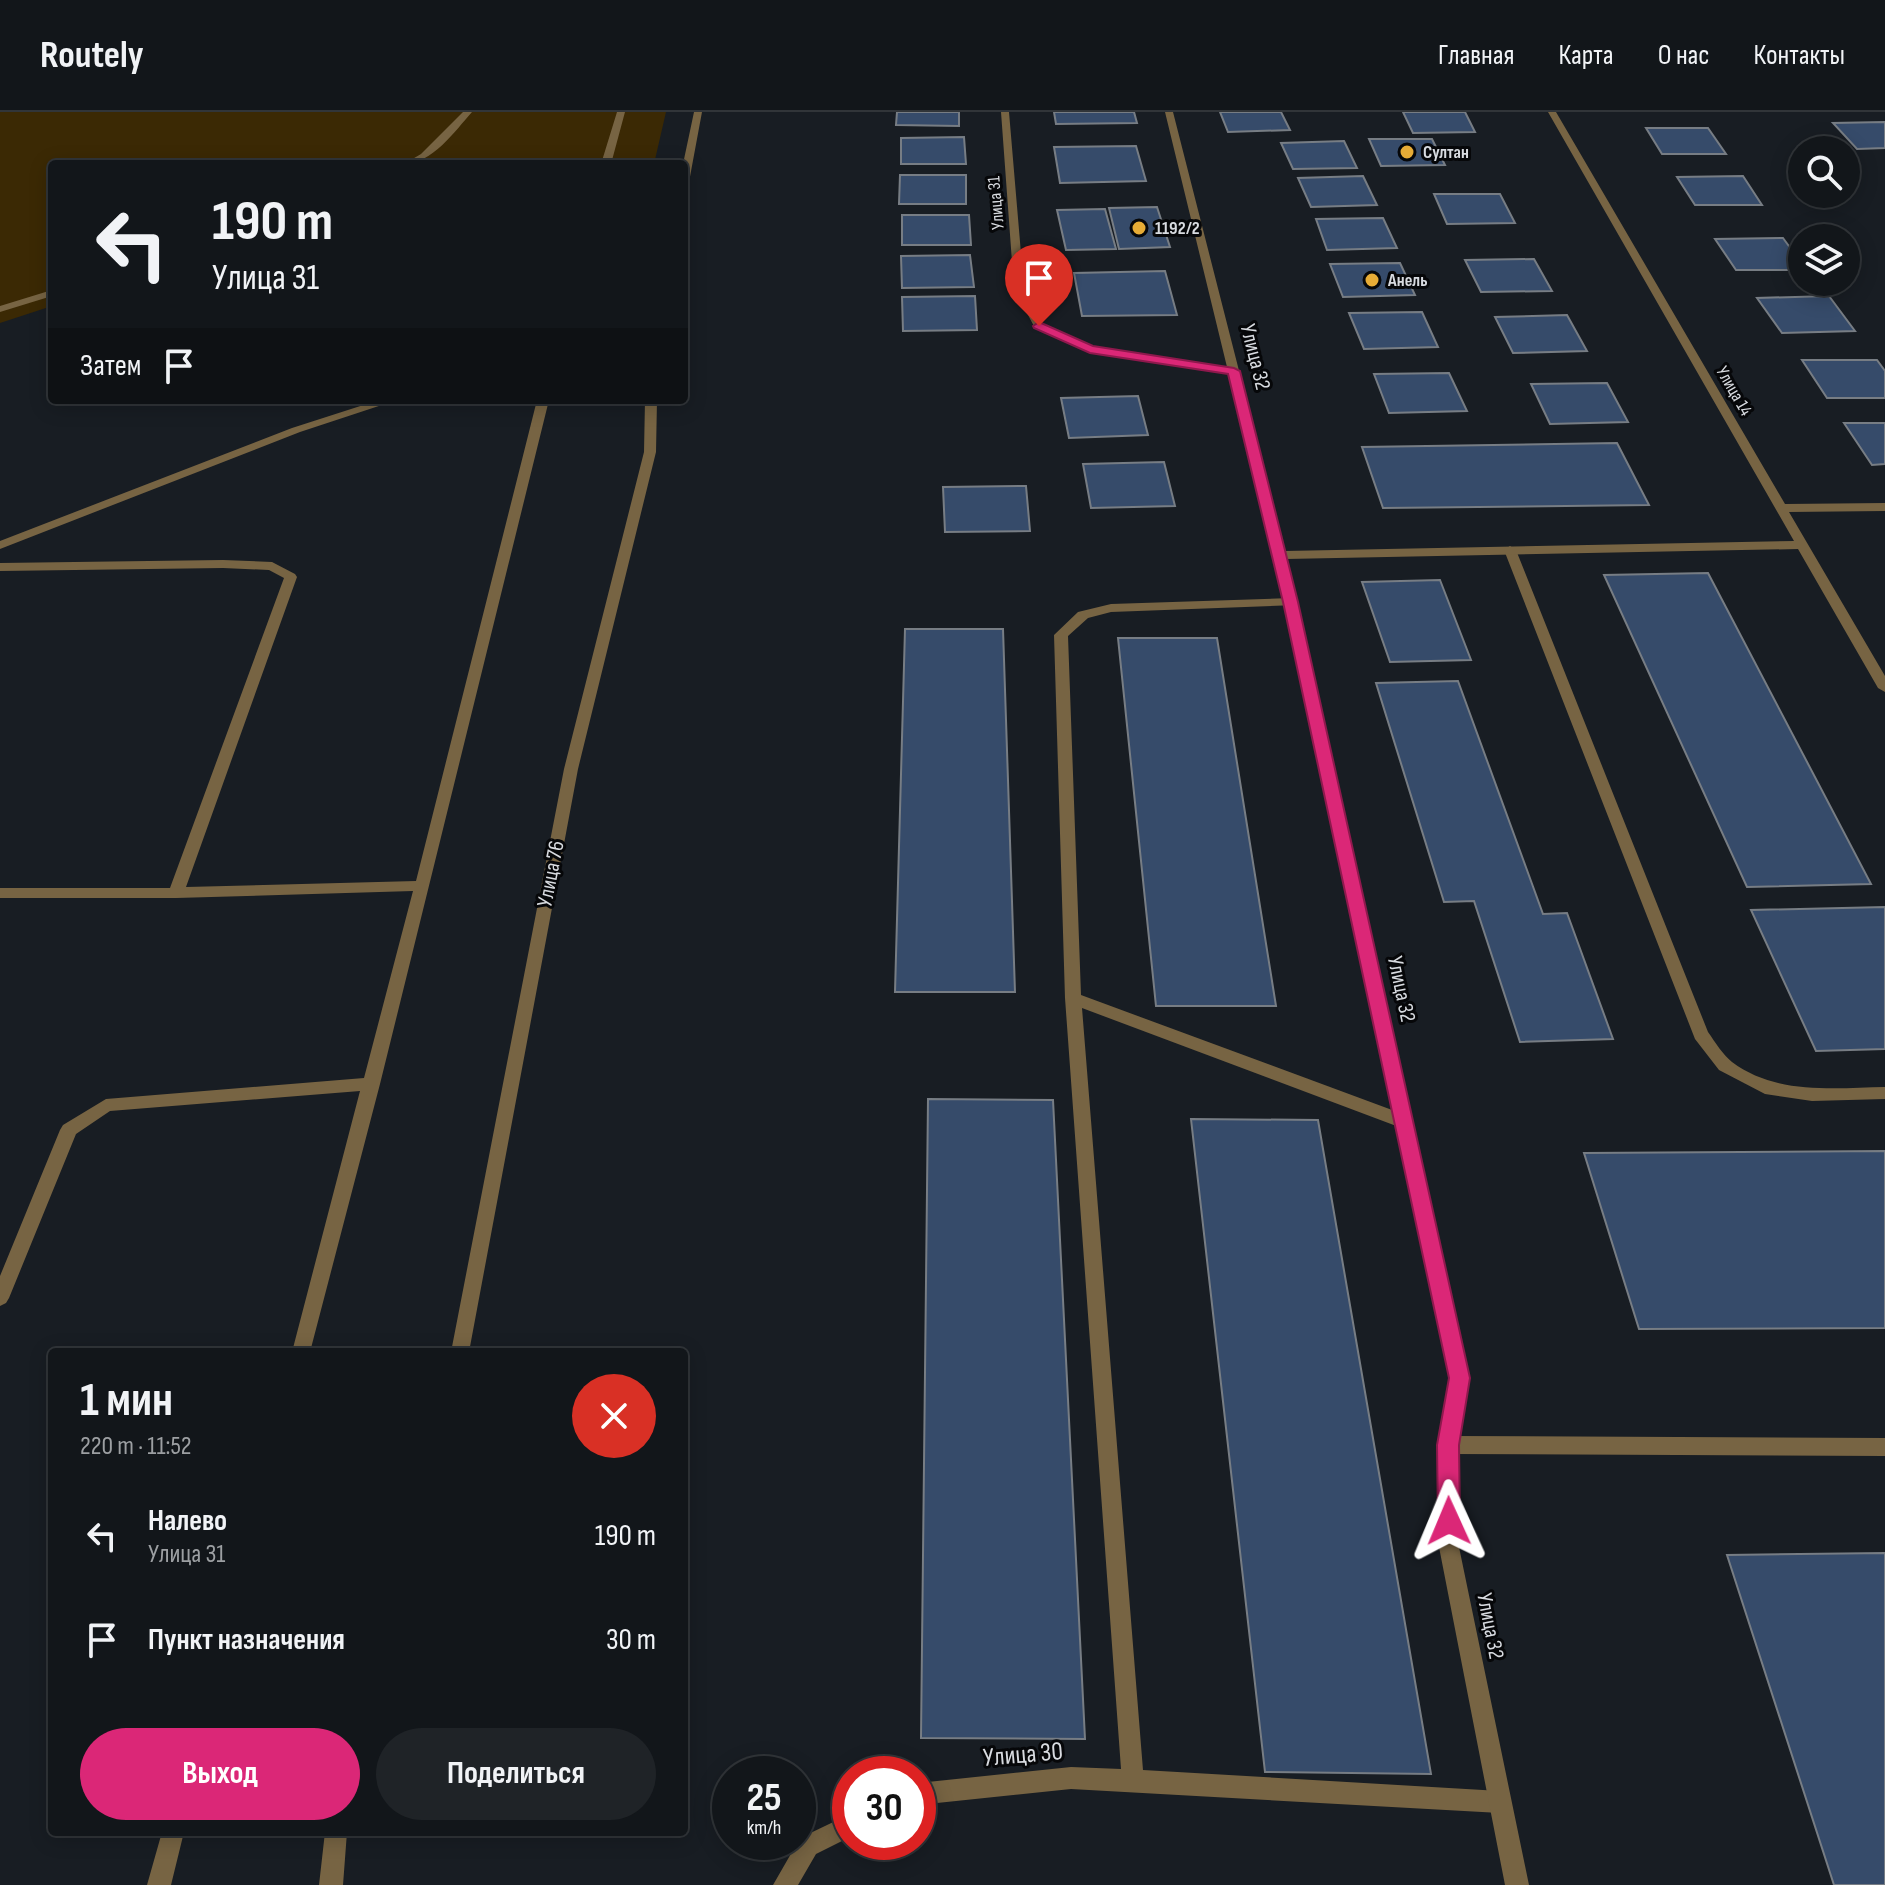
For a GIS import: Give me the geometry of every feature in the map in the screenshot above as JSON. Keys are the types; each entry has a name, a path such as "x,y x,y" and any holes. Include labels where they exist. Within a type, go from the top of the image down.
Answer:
{"street":[{"path":"416,160 468,112"},
{"path":"607,160 621,112"},
{"path":"688,162 698,112"},
{"name":"Улица 31","path":"1005,112 1019,289 1039,326 1090,349 1234,371"},
{"name":"Улица 32","path":"1169,112 1291,602 1460,1378 1448,1445 1449,1547 1517,1885"},
{"name":"Улица 14","path":"1552,112 1885,688"},
{"path":"0,309 48,294"},
{"path":"0,545 296,430 378,404"},
{"path":"302,1348 372,1084 542,404"},
{"name":"Улица 76","path":"461,1348 571,769 650,452 651,404"},
{"path":"1781,508 1885,507"},
{"path":"1279,555 1801,545"},
{"path":"1510,550 1701,1035 1725,1066 1771,1089 1812,1095 1885,1093"},
{"path":"0,567 223,564 272,566 291,577 176,893"},
{"path":"1133,1780 1073,998 1061,635 1083,615 1111,608 1291,602"},
{"path":"0,893 176,893 422,886"},
{"path":"1073,998 1405,1122"},
{"path":"0,1298 69,1130 106,1105 372,1084"},
{"path":"1448,1445 1885,1447"},
{"name":"Улица 30","path":"936,1792 1071,1778 1500,1802"},
{"path":"785,1885 808,1846 832,1834"},
{"path":"159,1885 172,1836"},
{"path":"331,1885 336,1836"}],"shaded area":[{"path":"0,112 666,112 655,160 48,160 48,307 0,323"}],"building":[{"path":"897,112 959,112 959,126 896,125"},
{"path":"1054,112 1134,112 1137,123 1056,124"},
{"path":"1220,112 1281,112 1290,130 1228,132"},
{"path":"1403,112 1465,112 1475,132 1413,133"},
{"path":"1885,122 1885,148 1860,149 1860,136 1845,136 1833,123"},
{"path":"1646,128 1708,128 1726,154 1662,154"},
{"path":"964,137 966,164 901,164 901,138"},
{"name":"Султан","path":"1369,139 1432,139 1445,165 1381,166"},
{"path":"1344,141 1357,168 1293,169 1281,143"},
{"path":"1136,146 1146,181 1060,183 1054,147"},
{"path":"900,175 966,175 966,204 899,204"},
{"path":"1363,176 1377,205 1311,207 1298,178"},
{"path":"1743,176 1762,205 1695,205 1677,177"},
{"path":"1434,194 1500,194 1515,223 1447,224"},
{"name":"1192/2","path":"1157,207 1170,247 1119,249 1109,208"},
{"path":"1105,209 1116,249 1066,250 1057,210"},
{"path":"902,215 969,215 971,245 902,245"},
{"path":"1383,218 1397,248 1327,250 1316,219"},
{"path":"1783,238 1788,245 1788,270 1736,270 1715,239"},
{"path":"970,255 974,287 902,288 901,256"},
{"path":"1534,259 1552,291 1481,292 1465,260"},
{"name":"Анель","path":"1400,263 1415,295 1343,297 1330,264"},
{"path":"1165,271 1177,315 1082,316 1074,273"},
{"path":"975,296 977,330 903,331 902,297"},
{"path":"1829,296 1855,331 1782,333 1757,298"},
{"path":"1422,312 1438,347 1364,349 1349,313"},
{"path":"1567,315 1587,351 1513,353 1495,317"},
{"path":"1802,360 1877,360 1885,371 1885,398 1827,398"},
{"path":"1449,373 1467,411 1389,413 1374,374"},
{"path":"1607,383 1628,422 1550,424 1531,384"},
{"path":"1138,396 1148,435 1069,438 1061,398"},
{"path":"1844,423 1885,423 1885,464 1872,465"},
{"path":"1617,443 1649,505 1383,508 1362,447"},
{"path":"1164,462 1175,506 1091,508 1083,464"},
{"path":"1026,486 1030,531 945,532 943,487"},
{"path":"1708,573 1871,884 1747,887 1604,575"},
{"path":"1440,580 1471,660 1390,662 1362,582"},
{"path":"905,629 1003,629 1015,992 895,992"},
{"path":"1118,638 1217,638 1276,1006 1156,1006"},
{"path":"1458,681 1543,914 1567,913 1613,1039 1520,1042 1474,901 1444,902 1376,683"},
{"path":"1885,907 1885,1049 1816,1051 1751,910"},
{"path":"928,1099 1053,1100 1085,1739 921,1738"},
{"path":"1191,1119 1318,1120 1431,1774 1265,1772"},
{"path":"1885,1151 1885,1328 1639,1329 1584,1153"},
{"path":"1885,1553 1885,1885 1834,1885 1727,1555"}],"place":[{"name":"Султан","path":"1407,152"},
{"name":"1192/2","path":"1139,228"},
{"name":"Анель","path":"1372,280"}],"route":[{"path":"1039,326 1090,349 1234,371 1291,602 1460,1378 1448,1445 1449,1521"}]}
